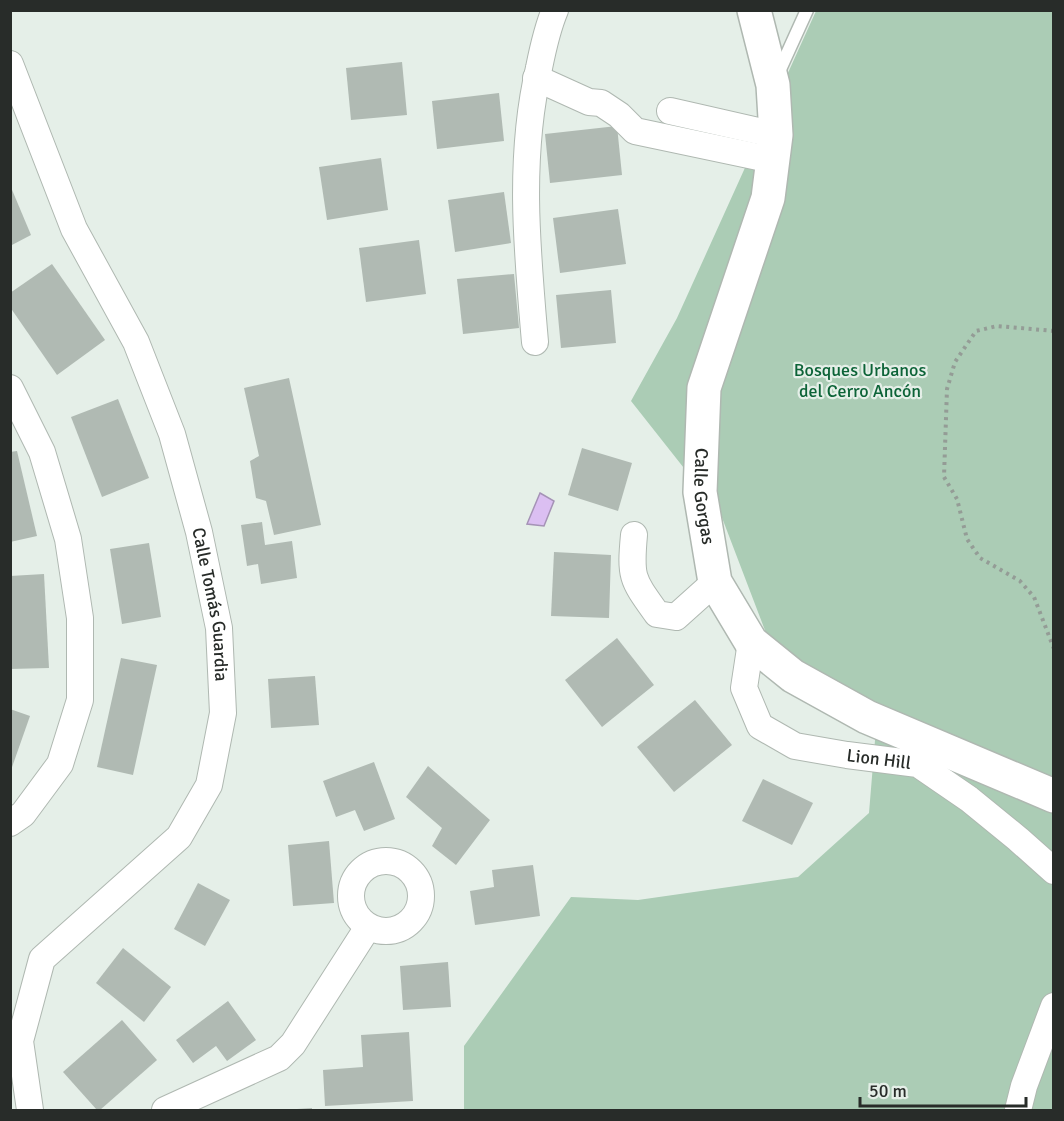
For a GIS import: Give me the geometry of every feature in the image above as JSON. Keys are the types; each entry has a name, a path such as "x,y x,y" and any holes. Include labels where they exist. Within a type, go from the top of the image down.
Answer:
{"street":[{"path":"535,342 526,240 525,177 531,101 548,27 555,10"},
{"name":"Calle Gorgas","path":"754,10 773,85 774,148 768,198 704,388 700,492 716,582 751,642 793,676 867,717 1053,796"},
{"name":"Calle Tomás Guardia","path":"10,64 74,229 136,342 172,434 199,532 219,628 223,713 209,785 179,837 42,959 20,1041 30,1110"},
{"path":"536,78 590,102 601,103 619,115 635,131 723,151 774,148"},
{"path":"670,111 774,148"},
{"path":"10,388 42,452 69,539 80,618 80,700 60,764 23,814 10,823"},
{"path":"634,535 631,566 636,585 657,614 676,617 716,582"},
{"name":"Lion Hill","path":"751,642 744,688 760,726 795,746 918,764 969,799 1018,838 1053,871"},
{"path":"165,1110 279,1058 292,1044 368,927"},
{"path":"1018,1110 1023,1086 1053,1006"}],"lane":[{"path":"773,85 807,10"}],"path":[{"path":"1053,331 997,326 976,331 955,362 947,389 943,461 944,477 957,499 967,539 980,558 1020,581 1034,597 1053,649"}],"green space":[{"name":"Bosques Urbanos del Cerro Ancón","path":"816,11 1053,11 1053,1110 464,1110 464,1046 571,897 638,900 798,877 869,813 878,704 779,667 721,515 631,401 677,318"}],"shaded area":[{"path":"540,493 554,501 544,526 527,524"}],"building":[{"path":"402,62 407,115 351,120 346,68"},
{"path":"499,93 504,141 437,149 432,101"},
{"path":"617,126 622,175 550,183 545,134"},
{"path":"381,158 388,210 327,220 319,167"},
{"path":"10,185 31,235 10,246"},
{"path":"504,192 511,243 455,252 448,200"},
{"path":"618,209 626,264 560,273 553,218"},
{"path":"419,240 426,294 366,302 359,248"},
{"path":"52,264 105,340 57,375 10,307 10,293"},
{"path":"514,274 519,328 463,334 457,279"},
{"path":"611,290 616,343 561,348 556,295"},
{"path":"289,378 321,525 274,535 266,501 256,498 250,461 259,456 244,388"},
{"path":"118,399 149,478 102,497 71,417"},
{"path":"582,448 632,463 618,511 568,495"},
{"path":"17,451 37,536 10,542 10,452"},
{"path":"262,522 265,545 292,541 297,578 261,584 258,564 247,566 241,525"},
{"path":"149,543 161,617 122,624 110,549"},
{"path":"554,552 611,555 609,618 551,616"},
{"path":"44,574 49,668 10,669 10,576"},
{"path":"617,638 654,685 602,727 565,680"},
{"path":"121,658 157,665 133,775 97,767"},
{"path":"315,676 319,725 271,728 268,679"},
{"path":"695,700 732,745 674,792 637,747"},
{"path":"10,709 30,716 11,770 10,769"},
{"path":"374,762 395,819 364,831 355,810 336,817 323,781"},
{"path":"428,766 490,820 456,865 432,846 442,828 406,797"},
{"path":"763,779 813,803 792,845 742,821"},
{"path":"329,841 334,903 293,906 288,845"},
{"path":"533,865 540,916 475,925 470,891 494,887 492,870"},
{"path":"198,883 230,900 205,946 174,929"},
{"path":"123,948 171,987 144,1022 96,983"},
{"path":"448,962 451,1007 403,1010 400,966"},
{"path":"228,1001 256,1040 227,1061 216,1046 193,1063 176,1040"},
{"path":"122,1020 157,1060 100,1110 97,1110 63,1072"},
{"path":"409,1032 413,1101 325,1106 323,1070 363,1067 361,1035"}]}
